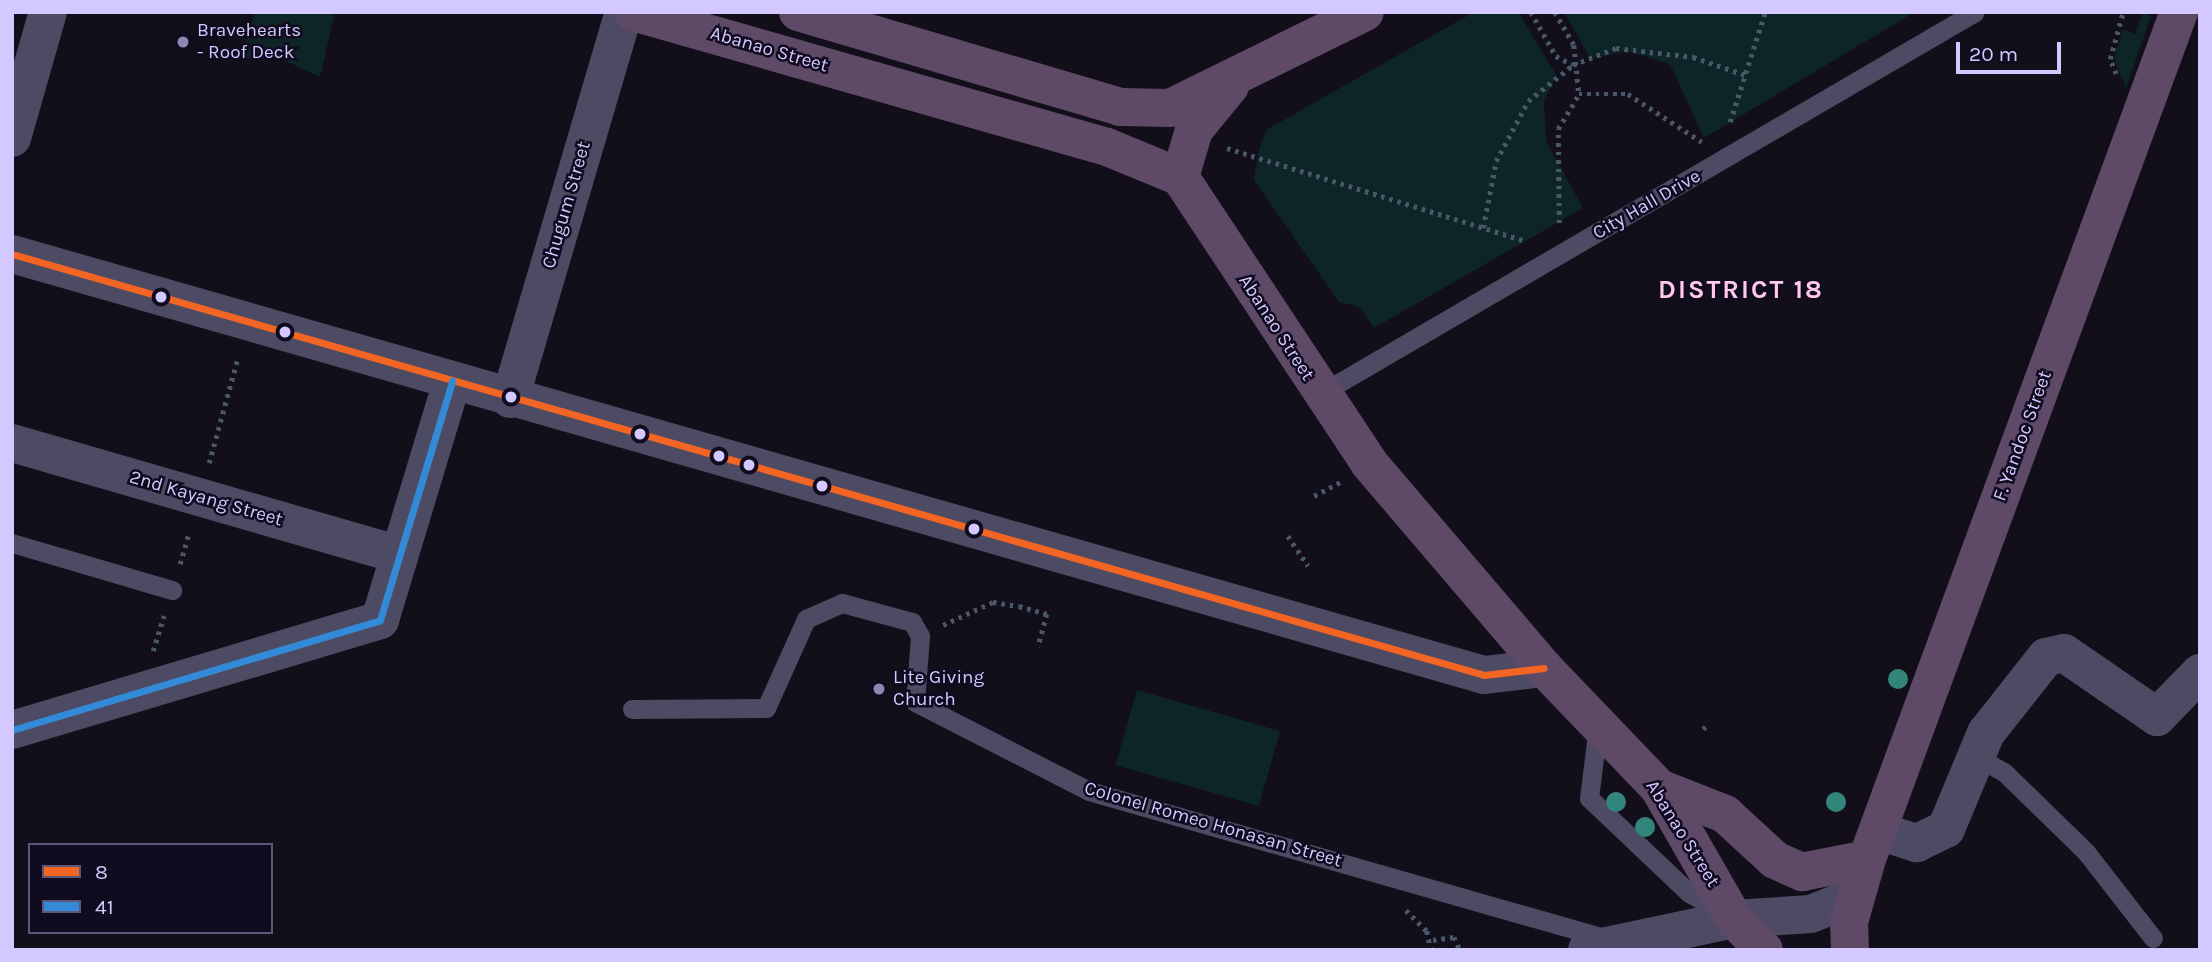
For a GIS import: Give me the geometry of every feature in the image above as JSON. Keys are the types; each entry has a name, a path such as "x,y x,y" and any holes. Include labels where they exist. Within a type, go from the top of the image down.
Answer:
{"highway":[{"name":"Abanao Street","path":"633,12 1107,147 1180,177 1318,395 1544,668 1659,788 1734,919 1765,950"},
{"path":"798,12 1120,107 1170,108 1237,78 1365,12"},
{"name":"F. Yandoc Street","path":"1850,950 1855,895 2179,12"},
{"path":"889,84 901,44"},
{"path":"1180,177 1194,130 1237,78"},
{"path":"1659,788 1725,814 1775,860 1802,872 1873,845"}],"street":[{"path":"14,127 48,12"},
{"name":"Chugum Street","path":"510,399 624,12"},
{"path":"12,254 510,399 1484,675 1544,668"},
{"path":"12,730 380,620 452,381"},
{"name":"2nd Kayang Street","path":"12,443 399,555"},
{"path":"1873,845 1917,843 1946,829 1974,755 2046,657 2064,653 2157,717 2200,673"},
{"path":"1600,945 1734,919 1811,914 1855,895"}],"lane":[{"name":"City Hall Drive","path":"1318,395 1975,12"},
{"path":"12,543 172,590"},
{"path":"632,709 766,708 806,620 842,603 912,622 920,636"},
{"name":"Colonel Romeo Honasan Street","path":"920,636 915,702 1089,791 1600,945"},
{"path":"1598,726 1589,798 1689,893 1734,919"},
{"path":"1974,755 2004,772 2086,852 2153,938"}],"path":[{"path":"1531,12 1556,56 1573,65"},
{"path":"1555,12 1574,45 1573,65 1579,94 1558,129 1559,236 1576,246"},
{"path":"1226,148 1483,228 1496,161 1528,101 1573,65 1616,48 1693,57 1745,75 1765,12"},
{"path":"2114,70 2110,59 2123,12"},
{"path":"2120,23 2127,26"},
{"path":"1579,94 1628,94 1710,147 1706,170"},
{"path":"140,692 200,497 247,322"},
{"path":"1314,496 1341,481"},
{"path":"1288,536 1308,566"},
{"path":"920,636 993,602 1047,614 1038,647"},
{"path":"1703,729 1708,724"},
{"path":"1431,950 1433,940 1454,937 1460,950"}],"green space":[{"path":"255,12 335,12 320,77 284,60 241,58"},
{"path":"1474,12 1518,12 1557,76 1544,100 1546,141 1583,208 1374,328 1360,307 1339,302 1254,180 1258,154 1266,130"},
{"path":"1564,12 1915,12 1704,138 1670,64 1627,51 1591,59"},
{"path":"2143,13 2151,16 2126,88 2114,59 2123,29 2135,34"},
{"path":"1137,690 1280,731 1259,806 1116,765"}],"transit line":[{"name":"8","path":"12,254 1484,675 1544,668"},
{"name":"41","path":"12,730 380,620 452,381"}],"place":[{"name":"Bravehearts - Roof Deck","path":"183,42"},
{"name":"Lite Giving Church","path":"879,689"}],"district":[{"name":"DISTRICT 18","path":"1741,290"}]}
